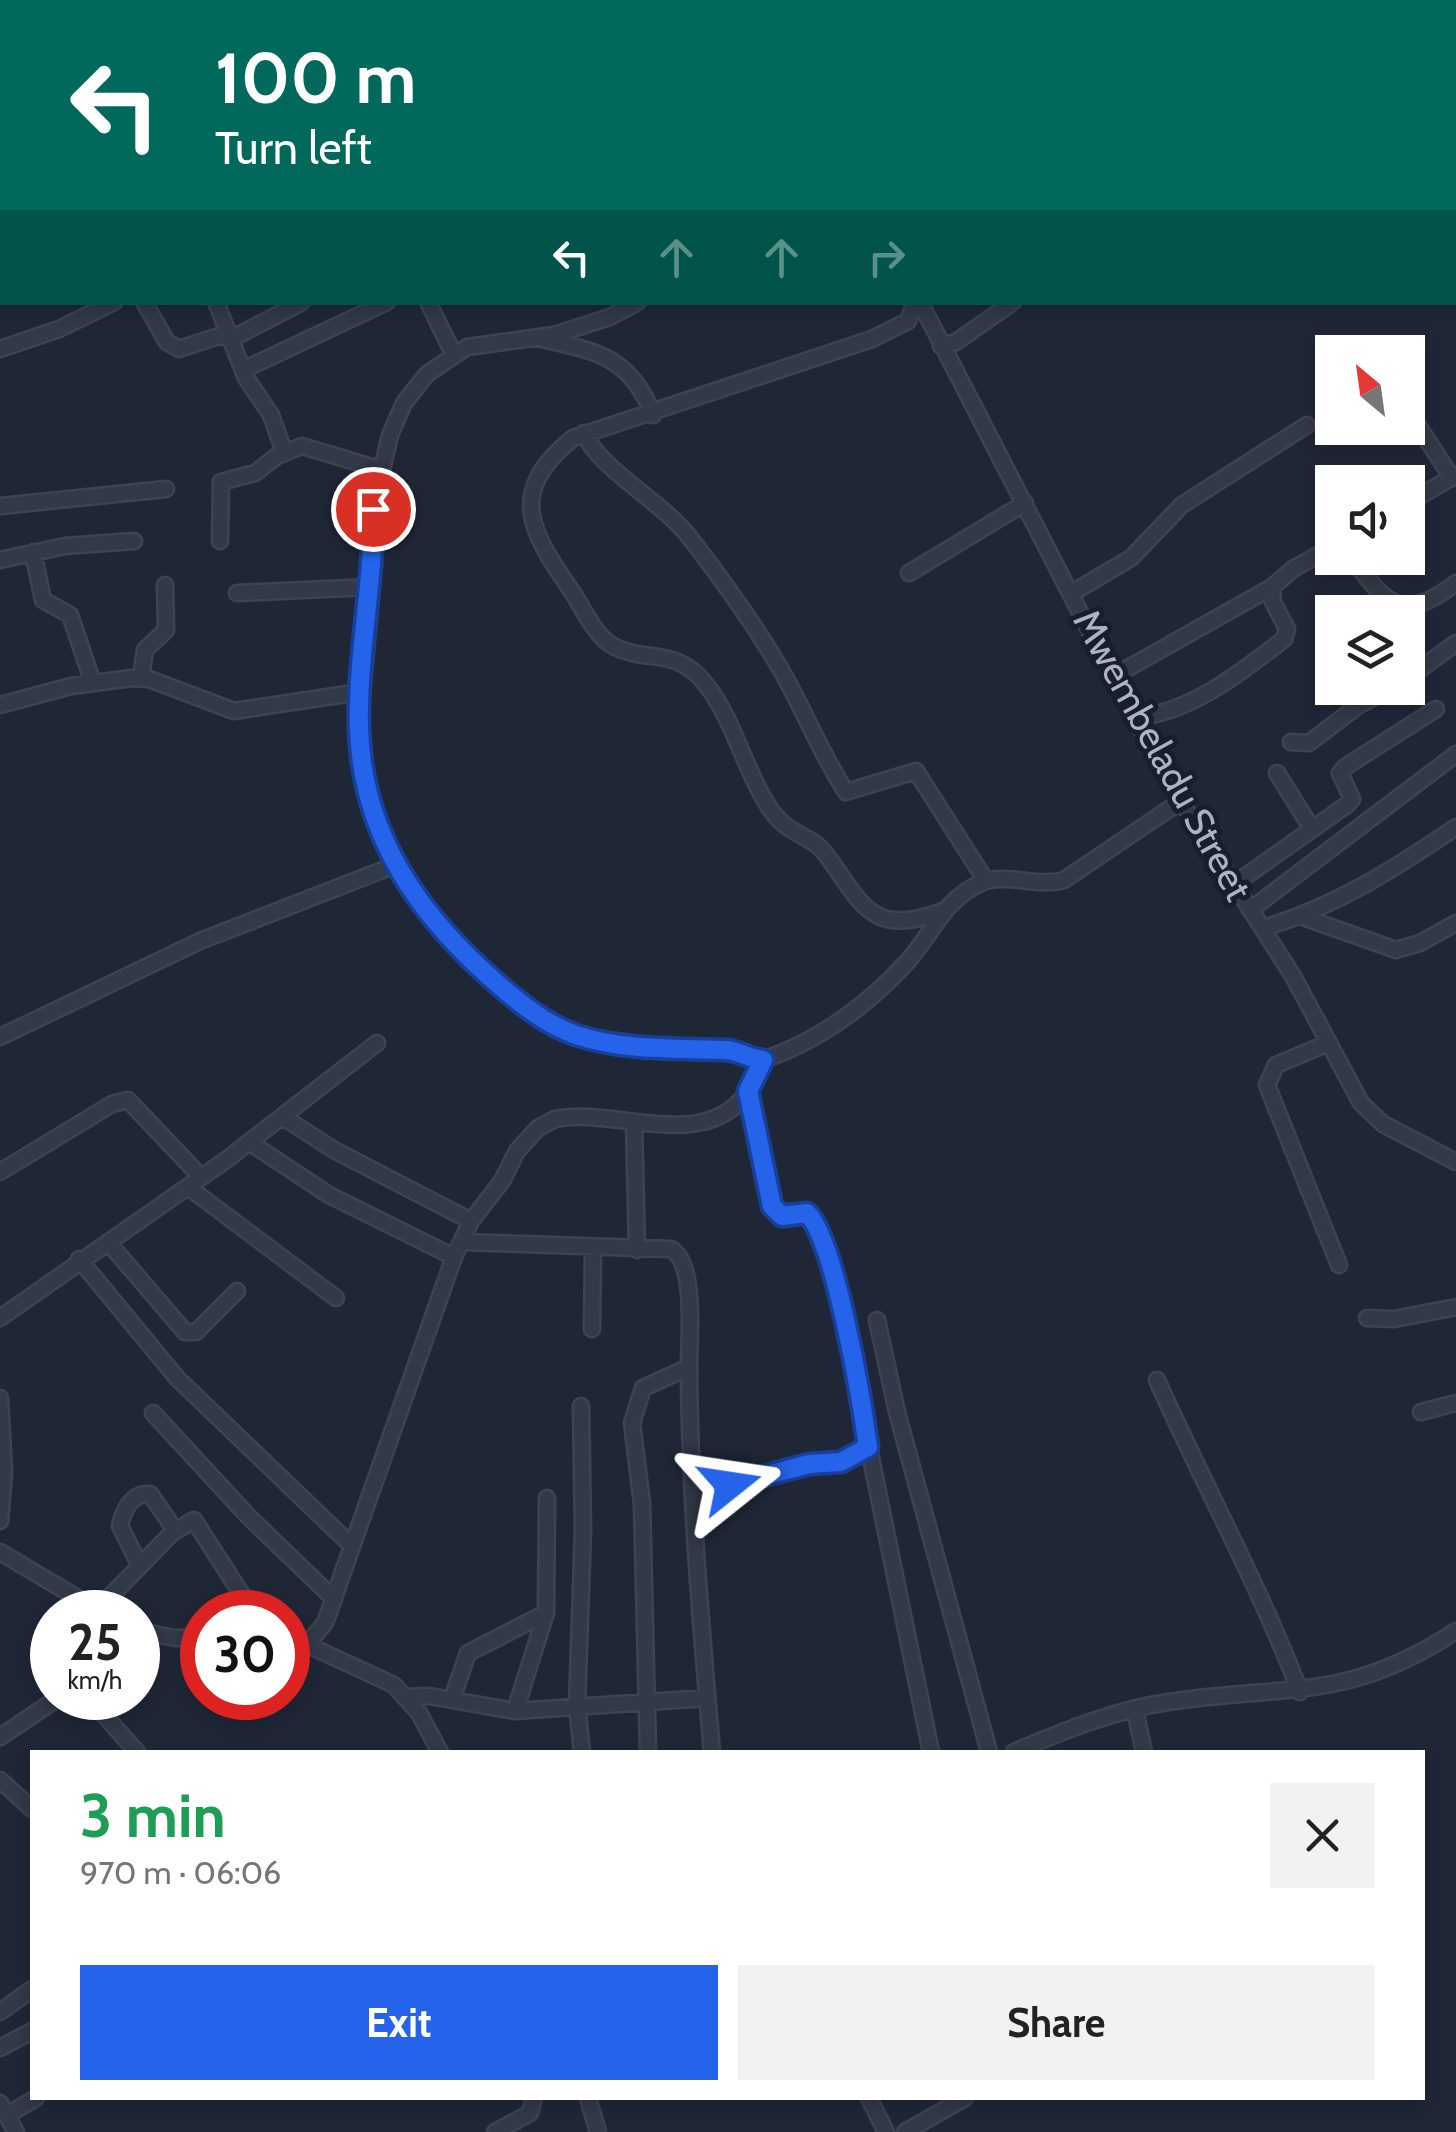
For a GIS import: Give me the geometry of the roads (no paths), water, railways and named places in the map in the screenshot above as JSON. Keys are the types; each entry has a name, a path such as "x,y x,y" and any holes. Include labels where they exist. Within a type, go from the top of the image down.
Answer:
{"street":[{"path":"0,349 59,330 108,305"},
{"path":"146,305 173,348 220,336 233,338 296,305"},
{"path":"217,305 243,370 271,415 284,452"},
{"path":"243,370 380,305"},
{"path":"429,305 453,354"},
{"path":"632,305 610,317 534,337 478,344 453,354 427,374 404,403 390,435 373,509 360,692 366,789 373,814 432,921 461,954 520,1004 559,1028 614,1042 732,1051 763,1060"},
{"path":"916,305 908,321 896,330 654,415 584,433 541,468 533,482 532,524 552,564 604,638 617,648 676,660 704,682 768,806 789,832 819,846 861,904 900,921 943,911"},
{"name":"Mwembeladu Street","path":"919,305 1134,717 1181,801 1263,928 1326,1044 1370,1113 1456,1162"},
{"path":"941,346 956,342 1009,305"},
{"path":"534,337 606,354 648,400 654,415"},
{"path":"1072,593 1131,558 1182,505 1307,425"},
{"path":"584,433 599,459 669,512 718,576 786,679 820,751 846,792 916,771 986,881"},
{"path":"1425,435 1454,476 1425,494"},
{"path":"220,541 221,482 255,472 284,452 315,447 382,470"},
{"path":"0,506 166,488"},
{"path":"909,573 1024,503"},
{"path":"0,560 33,552 134,541"},
{"path":"33,552 42,600 70,615 94,683"},
{"path":"1114,676 1272,587 1293,568 1315,557"},
{"path":"1365,575 1385,600 1394,604 1424,604 1456,583"},
{"path":"141,678 146,650 166,630 165,586"},
{"path":"237,594 370,587"},
{"path":"1134,717 1162,714 1185,704 1284,639 1287,629 1274,602 1272,587"},
{"path":"1425,665 1456,642"},
{"path":"0,705 94,683 141,678 234,712 360,692"},
{"path":"1291,742 1309,743 1359,705"},
{"path":"1233,885 1352,799 1341,778 1345,767 1436,709"},
{"path":"1250,910 1456,754"},
{"path":"1277,773 1312,829"},
{"path":"310,1641 325,1623 454,1257 471,1221 502,1182 516,1151 546,1122 566,1116 681,1125 706,1120 738,1103 763,1060 838,1025 867,1002 908,960 943,911 986,881 1043,884 1064,880 1181,801"},
{"path":"1263,928 1300,916 1384,877 1456,827"},
{"path":"0,1037 200,941 398,864"},
{"path":"1300,916 1396,950 1420,943 1456,923"},
{"path":"0,1318 188,1187 376,1044"},
{"path":"1326,1044 1276,1065 1267,1086 1339,1265"},
{"path":"748,1091 773,1210 782,1216 807,1213 824,1244 931,1750"},
{"path":"0,1172 112,1104 128,1100 201,1177"},
{"path":"283,1117 334,1150 471,1221"},
{"path":"634,1122 638,1250"},
{"path":"249,1142 329,1195 454,1257"},
{"path":"188,1187 336,1298"},
{"path":"108,1242 185,1332 196,1332 237,1291"},
{"path":"462,1242 671,1250 682,1259 693,1335 688,1367 693,1493 712,1750"},
{"path":"592,1329 593,1248"},
{"path":"79,1260 177,1378 352,1546"},
{"path":"1367,1318 1394,1320 1456,1307"},
{"path":"877,1320 897,1412 988,1750"},
{"path":"648,1750 642,1504 633,1410 643,1388 688,1367"},
{"path":"1157,1380 1200,1477 1263,1597 1300,1692"},
{"path":"0,1398 0,1522"},
{"path":"1421,1412 1456,1403"},
{"path":"581,1406 583,1530 576,1704 582,1750"},
{"path":"153,1413 298,1568 334,1599"},
{"path":"693,1493 809,1464 841,1462 868,1447"},
{"path":"140,1566 120,1526 130,1501 138,1494 150,1494 175,1530"},
{"path":"514,1711 546,1614 547,1498"},
{"path":"118,1590 175,1530 190,1520 198,1522 240,1590"},
{"path":"0,1552 64,1590"},
{"path":"452,1699 468,1652 546,1614"},
{"path":"1019,1750 1057,1734 1169,1702 1300,1692 1352,1682 1391,1668 1456,1631"},
{"path":"310,1642 394,1684 408,1697 439,1750"},
{"path":"408,1697 452,1699 514,1711 644,1699 707,1698"},
{"path":"1135,1710 1144,1750"},
{"path":"0,1737 30,1717"},
{"path":"108,1720 136,1750"},
{"path":"0,1780 30,1808"},
{"path":"0,2012 30,1990"},
{"path":"0,2048 30,2032"},
{"path":"16,2132 4,2109 30,2100"},
{"path":"495,2132 530,2113 533,2100"},
{"path":"589,2100 598,2132"},
{"path":"870,2100 886,2132"},
{"path":"905,2132 961,2100"}]}
